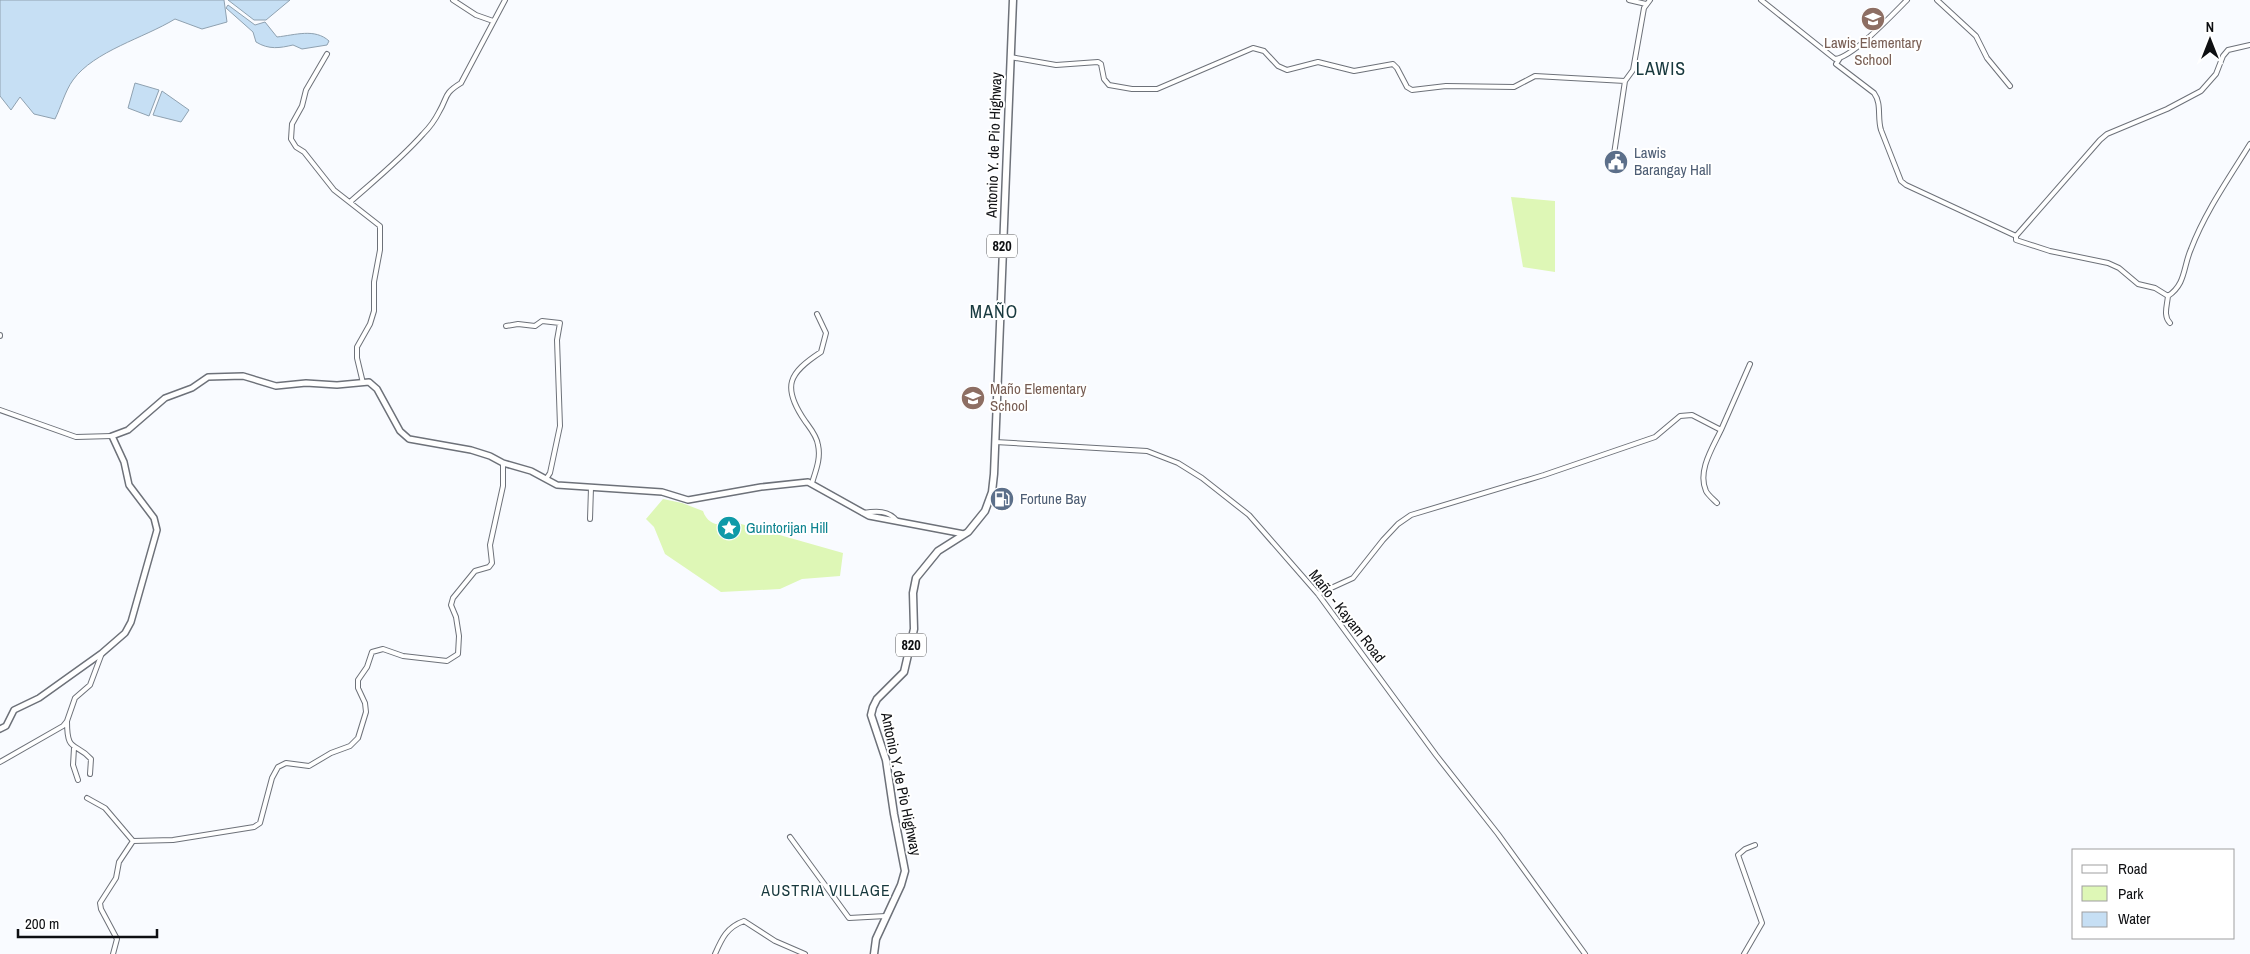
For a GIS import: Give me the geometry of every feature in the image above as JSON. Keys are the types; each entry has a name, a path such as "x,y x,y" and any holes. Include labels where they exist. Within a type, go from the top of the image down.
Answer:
{"highway":[{"name":"Antonio Y. de Pio Highway","path":"874,954 876,939 901,886 905,864 894,814 886,760 871,715 877,699 904,672 914,629 913,593 916,578 938,551 964,534 985,511 992,492 1013,0"}],"street":[{"path":"453,0 476,15 493,21"},
{"path":"350,202 408,151 425,132 440,112 444,97 461,83 505,0"},
{"path":"1629,0 1646,4"},
{"path":"1614,154 1625,81 1633,70 1637,41 1646,4 1650,0"},
{"path":"1761,0 1833,58 1840,58"},
{"path":"1907,0 1877,30 1840,58 1836,64 1878,98 1880,130 1902,181 1906,186 2016,236 2016,240 2086,260 2108,263 2119,268 2138,284 2155,288 2168,296"},
{"path":"1936,0 1976,36 1987,58 2010,86"},
{"path":"2016,236 2107,134 2167,109 2201,90 2216,74 2223,56 2228,50 2250,45"},
{"path":"1010,57 1056,65 1098,62 1101,64 1104,79 1109,84 1120,88 1145,90 1170,85 1253,48 1258,48 1278,66 1287,70 1318,62 1354,71 1393,64 1398,68 1407,87 1412,90 1446,86 1517,87 1535,76 1625,81"},
{"path":"327,54 306,90 302,106 292,124 291,139 296,147 304,152 334,190 380,226 380,250 374,282 374,311 370,324 357,347 356,358 363,383"},
{"path":"2170,323 2166,319 2168,296 2174,292 2183,280 2190,249 2250,144"},
{"path":"812,483 819,462 818,444 792,395 791,379 801,365 821,352 826,333 817,314"},
{"path":"506,326 518,324 535,326 542,321 560,323 557,340 560,426 550,473 546,479"},
{"path":"1716,503 1706,491 1704,476 1706,463 1750,364"},
{"path":"0,410 76,437 112,436 128,430 166,398 192,388 208,377 243,376 276,386 306,383 337,385 369,382 377,389 400,431 409,438 471,450 490,456 503,463 531,471 557,485 662,492 688,500 761,487 812,483 863,513 899,523 964,534"},
{"path":"1318,594 1353,578 1383,540 1398,524 1411,515 1544,475 1655,437 1680,416 1692,415 1721,430"},
{"path":"0,729 6,726 14,710 39,698 102,653 125,633 131,622 157,530 154,518 128,485 124,462 112,436"},
{"name":"Maño - Kayam Road","path":"995,442 1023,446 1134,449 1157,454 1202,478 1249,515 1318,594 1436,755 1498,834 1585,954"},
{"path":"133,841 173,840 254,827 262,820 272,778 278,767 286,763 309,766 331,753 350,746 358,738 366,712 365,703 358,688 358,680 367,667 372,652 383,650 403,656 447,661 458,654 459,636 452,601 456,592 475,571 489,567 492,563 490,545 503,486 503,463"},
{"path":"590,520 591,488"},
{"path":"90,774 91,759 86,753 74,748 70,742 67,733 67,721 75,698 90,685 102,653"},
{"path":"0,762 62,726 67,721"},
{"path":"74,748 73,766 78,780"},
{"path":"88,798 105,808 133,841"},
{"path":"790,837 849,918 886,916"},
{"path":"112,954 117,939 101,909 100,903 116,878 119,862 133,841"},
{"path":"1744,954 1762,923 1738,855 1745,849 1755,845"},
{"path":"715,954 722,937 731,927 744,920 775,941 804,954"}],"green space":[{"path":"1511,197 1555,201 1555,272 1523,267"},
{"path":"663,499 682,503 703,511 708,520 716,524 734,522 843,553 840,576 802,579 780,589 721,592 665,554 654,527 646,519"}],"water":[{"path":"0,0 224,0 227,22 202,29 175,19 106,53 82,70 73,80 55,119 34,114 20,97 11,110 0,96"},
{"path":"228,0 290,0 266,20 254,20"},
{"path":"228,5 255,25 265,22 277,37 311,33 329,41 327,45 302,49 293,45 265,46 256,42 253,32 226,8"},
{"path":"135,83 159,90 149,116 128,108"},
{"path":"162,91 189,110 181,122 153,115"}],"place":[{"name":"Lawis Elementary School","path":"1873,19"},
{"name":"Lawis Barangay Hall","path":"1616,162"},
{"name":"Maño Elementary School","path":"973,398"},
{"name":"Fortune Bay","path":"1002,499"},
{"name":"Guintorijan Hill","path":"729,528"}],"district":[{"name":"LAWIS","path":"1661,69"},
{"name":"MAÑO","path":"994,312"},
{"name":"AUSTRIA VILLAGE","path":"826,890"}]}
